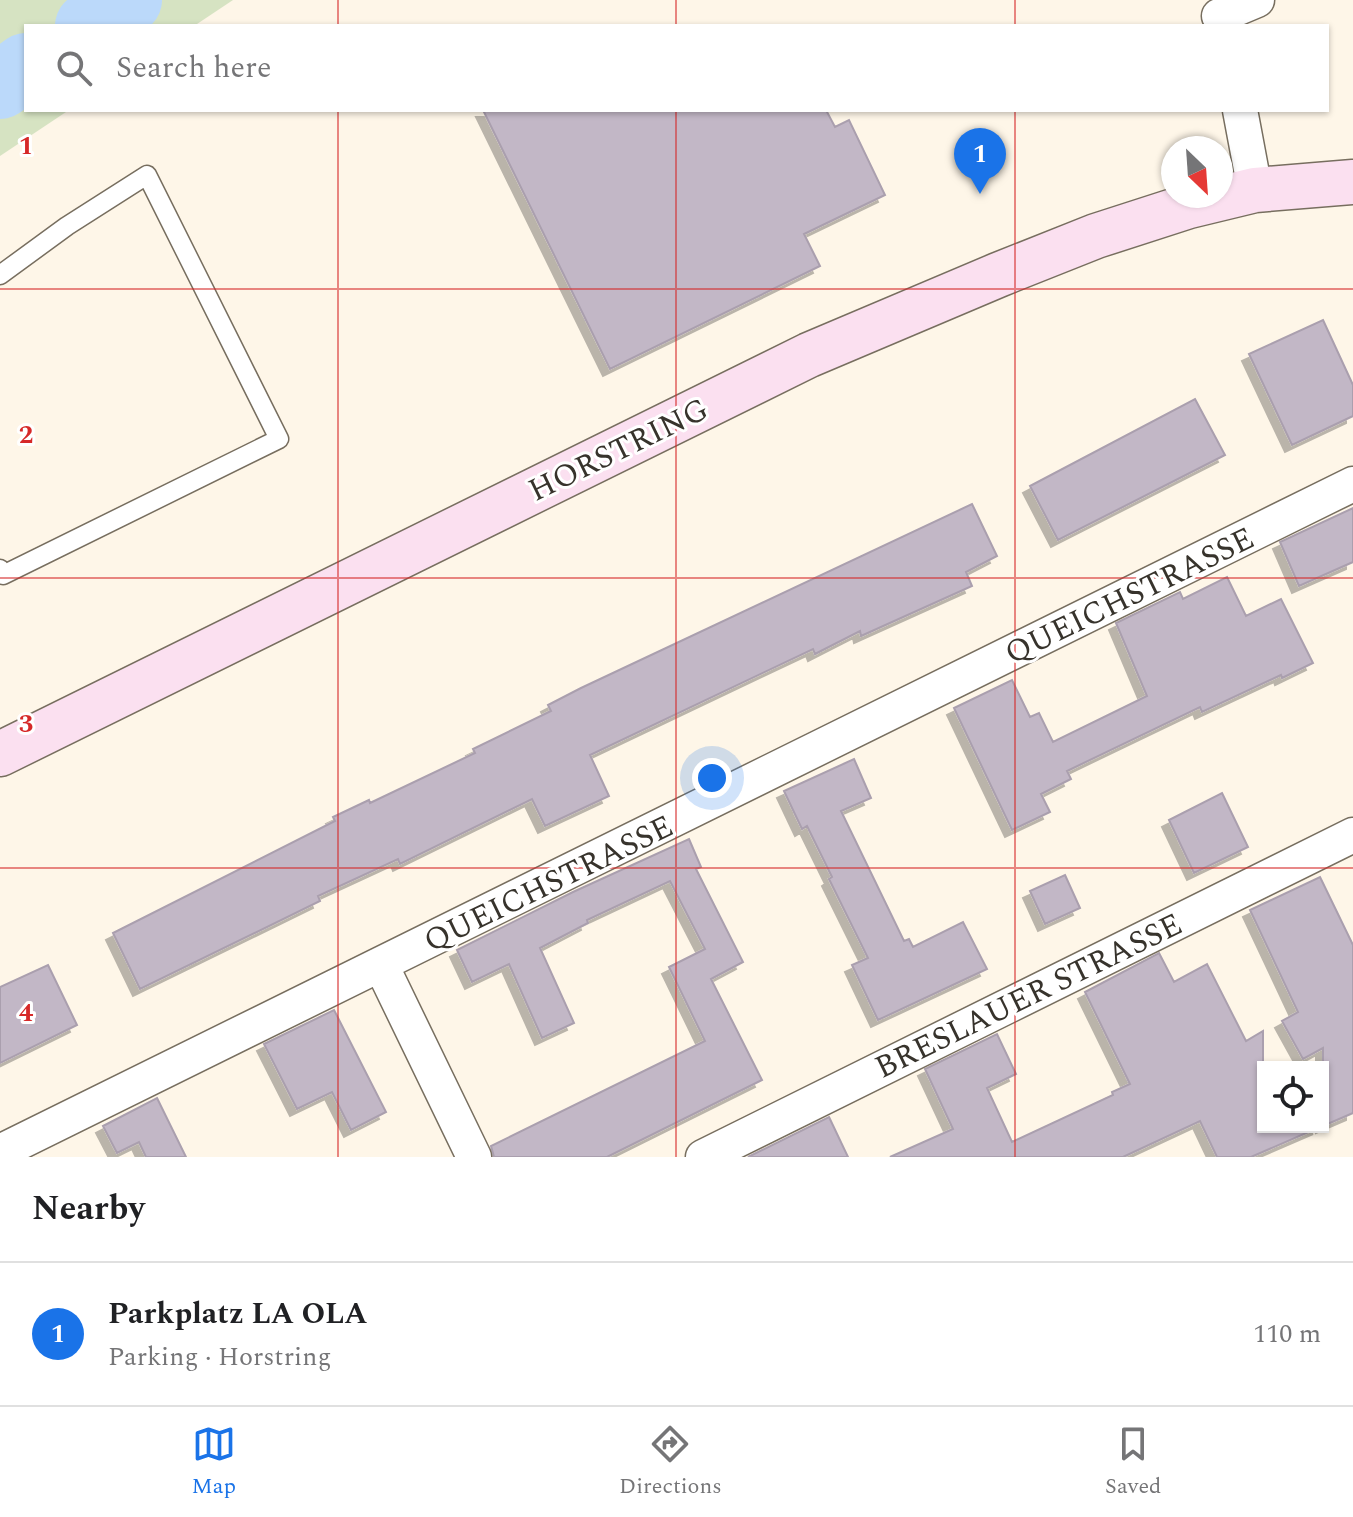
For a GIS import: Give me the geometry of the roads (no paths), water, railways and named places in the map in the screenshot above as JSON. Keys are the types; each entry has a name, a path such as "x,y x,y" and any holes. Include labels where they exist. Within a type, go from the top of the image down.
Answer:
{"street":[{"path":"1218,14 1257,0"},
{"path":"1240,112 1255,190"},
{"name":"HORSTRING","path":"0,754 809,355 1096,236 1189,206 1255,190 1353,182"},
{"name":"QUEICHSTRASSE","path":"0,1152 1353,484"},
{"name":"BRESLAUER STRASSE","path":"703,1157 1353,835"},
{"path":"381,965 474,1157"}],"lane":[{"path":"0,275 67,226 147,175 279,439 3,575 0,569"}],"waterway":[{"path":"92,24 128,0"},
{"path":"0,85 24,68"}],"place":[{"name":"Parkplatz LA OLA","path":"980,194"}]}
